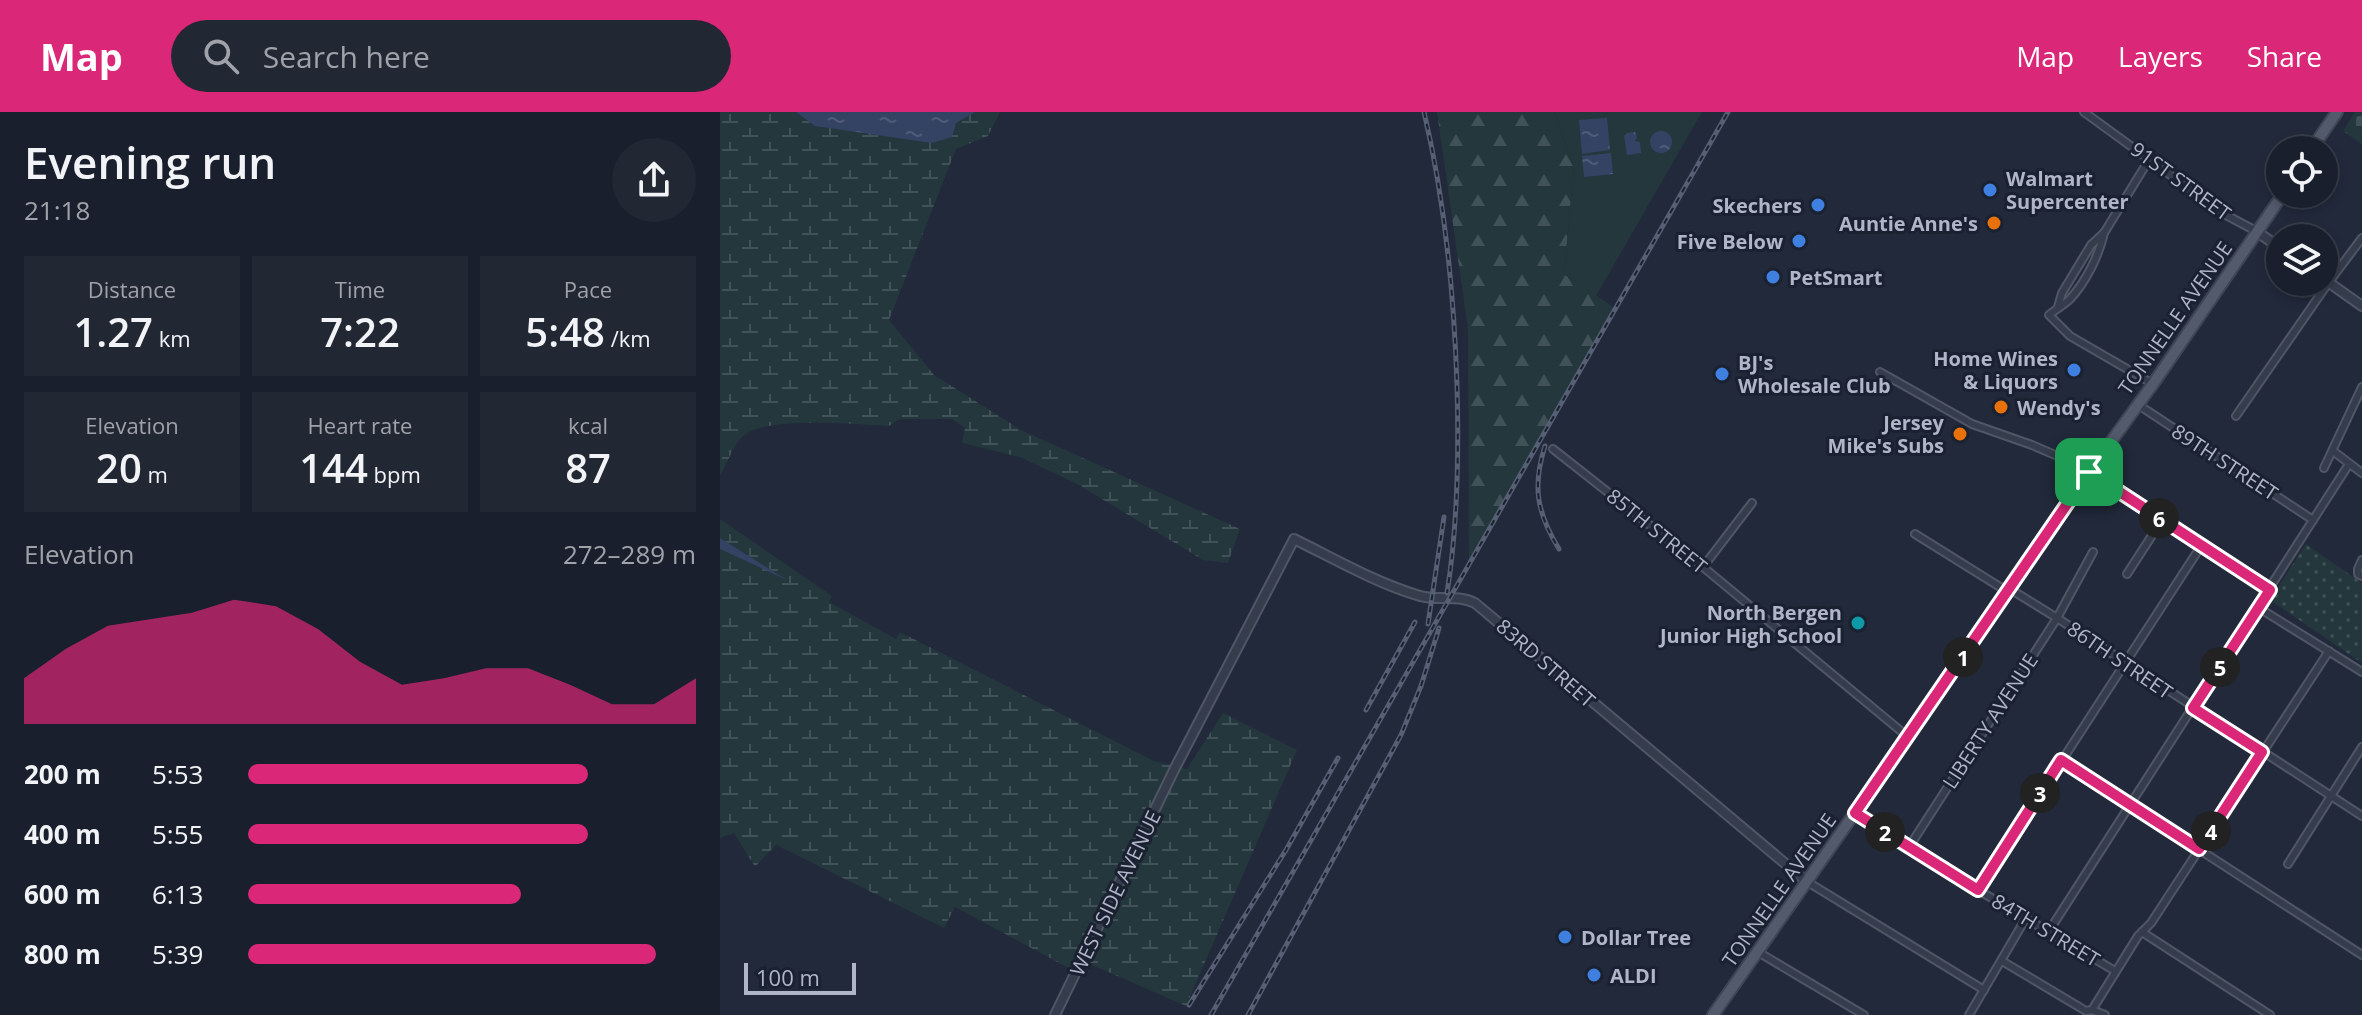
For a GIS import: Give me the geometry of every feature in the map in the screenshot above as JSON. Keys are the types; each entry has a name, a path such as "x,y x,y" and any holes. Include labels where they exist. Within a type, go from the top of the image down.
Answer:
{"main road":[{"path":"2321,136 2337,112"},
{"name":"TONNELLE AVENUE","path":"1713,1015 2273,208"}],"street":[{"name":"91ST STREET","path":"2084,112 2224,214 2266,238"},
{"path":"2150,158 2104,233 2100,250 2078,288 2070,299 2049,315 2070,336 2153,384"},
{"path":"2338,266 2362,238"},
{"path":"2338,289 2362,306"},
{"path":"2236,416 2315,296"},
{"path":"1880,372 1972,424 2045,450 2089,472 2270,590"},
{"path":"2324,468 2362,387"},
{"name":"89TH STREET","path":"2137,404 2313,520"},
{"name":"85TH STREET","path":"1553,449 1703,567 1908,737"},
{"path":"2333,451 2362,473"},
{"path":"2049,931 2349,464"},
{"path":"1703,567 1752,503"},
{"path":"2127,574 2162,520"},
{"name":"86TH STREET","path":"1915,534 2057,618 2362,816"},
{"name":"83RD STREET","path":"1174,770 1294,539 1377,580 1421,596 1456,597 1475,603 1806,881 1984,990"},
{"path":"1978,890 2201,546"},
{"name":"LIBERTY AVENUE","path":"1909,847 2057,618 2093,552"},
{"path":"2360,575 2358,569 2362,560"},
{"path":"2259,608 2362,672"},
{"path":"2092,1010 2329,651"},
{"path":"2288,864 2362,747"},
{"path":"2061,760 2362,955"},
{"name":"WEST SIDE AVENUE","path":"1055,1015 1174,770"},
{"name":"84TH STREET","path":"1855,813 2115,971"},
{"path":"1969,1015 2026,918"},
{"path":"2142,932 2270,1015"},
{"path":"1758,952 1864,1015"},
{"path":"2002,961 2086,1011 2105,1015"}],"green space":[{"path":"720,112 796,112 815,126 956,123 975,112 1000,112 988,136 956,149 889,320 934,375 1021,430 1240,529 1228,563 1203,560 1077,484 1020,457 962,443 965,428 952,419 900,419 889,426 790,424 753,430 736,445 720,475"},
{"path":"1437,112 1554,112 1574,168 1564,274 1616,309 1469,564 1468,329"},
{"path":"1554,112 1702,112 1596,296 1564,274 1574,168"},
{"path":"2355,112 2362,112 2362,144 2343,131"},
{"path":"720,519 832,596 829,602 896,639 900,632 1154,761 1187,769 1223,713 1297,750 1186,1006 1083,961 1076,972 955,907 944,928 776,845 755,867 734,833 720,838 720,549 779,575 720,538"},
{"path":"2306,544 2362,583 2362,663 2270,600"}],"water":[{"path":"796,112 975,112 956,123 952,137 932,143 815,126"},
{"path":"1607,118 1610,150 1582,154 1579,120"},
{"path":"1661,131 1669,134 1672,142 1669,150 1661,153 1653,150 1650,142 1653,134"},
{"path":"1635,132 1635,141 1640,142 1641,153 1627,155 1624,136"},
{"path":"1611,153 1613,174 1584,177 1582,156"},
{"path":"720,538 787,580 720,549"}],"railway":[{"path":"1424,112 1443,213 1456,351 1457,490 1447,593"},
{"path":"1211,1015 1728,112"},
{"path":"1545,446 1539,474 1539,499 1541,511 1559,549"},
{"path":"1428,624 1444,517"},
{"path":"1366,710 1415,622"},
{"path":"1248,1015 1401,735 1421,686 1439,628"},
{"path":"1189,1005 1286,850 1338,758"}],"place":[{"name":"Walmart Supercenter","path":"1990,190"},
{"name":"Skechers","path":"1818,205"},
{"name":"Auntie Anne's","path":"1994,223"},
{"name":"Five Below","path":"1799,241"},
{"name":"PetSmart","path":"1773,277"},
{"name":"Home Wines & Liquors","path":"2074,370"},
{"name":"BJ's Wholesale Club","path":"1722,374"},
{"name":"Wendy's","path":"2001,407"},
{"name":"Jersey Mike's Subs","path":"1960,434"},
{"name":"North Bergen Junior High School","path":"1858,623"},
{"name":"Dollar Tree","path":"1565,937"},
{"name":"ALDI","path":"1594,975"}],"route":[{"path":"2089,472 2270,590 2193,708 2262,752 2199,849 2061,760 1978,890 1855,813 2089,472"}]}
